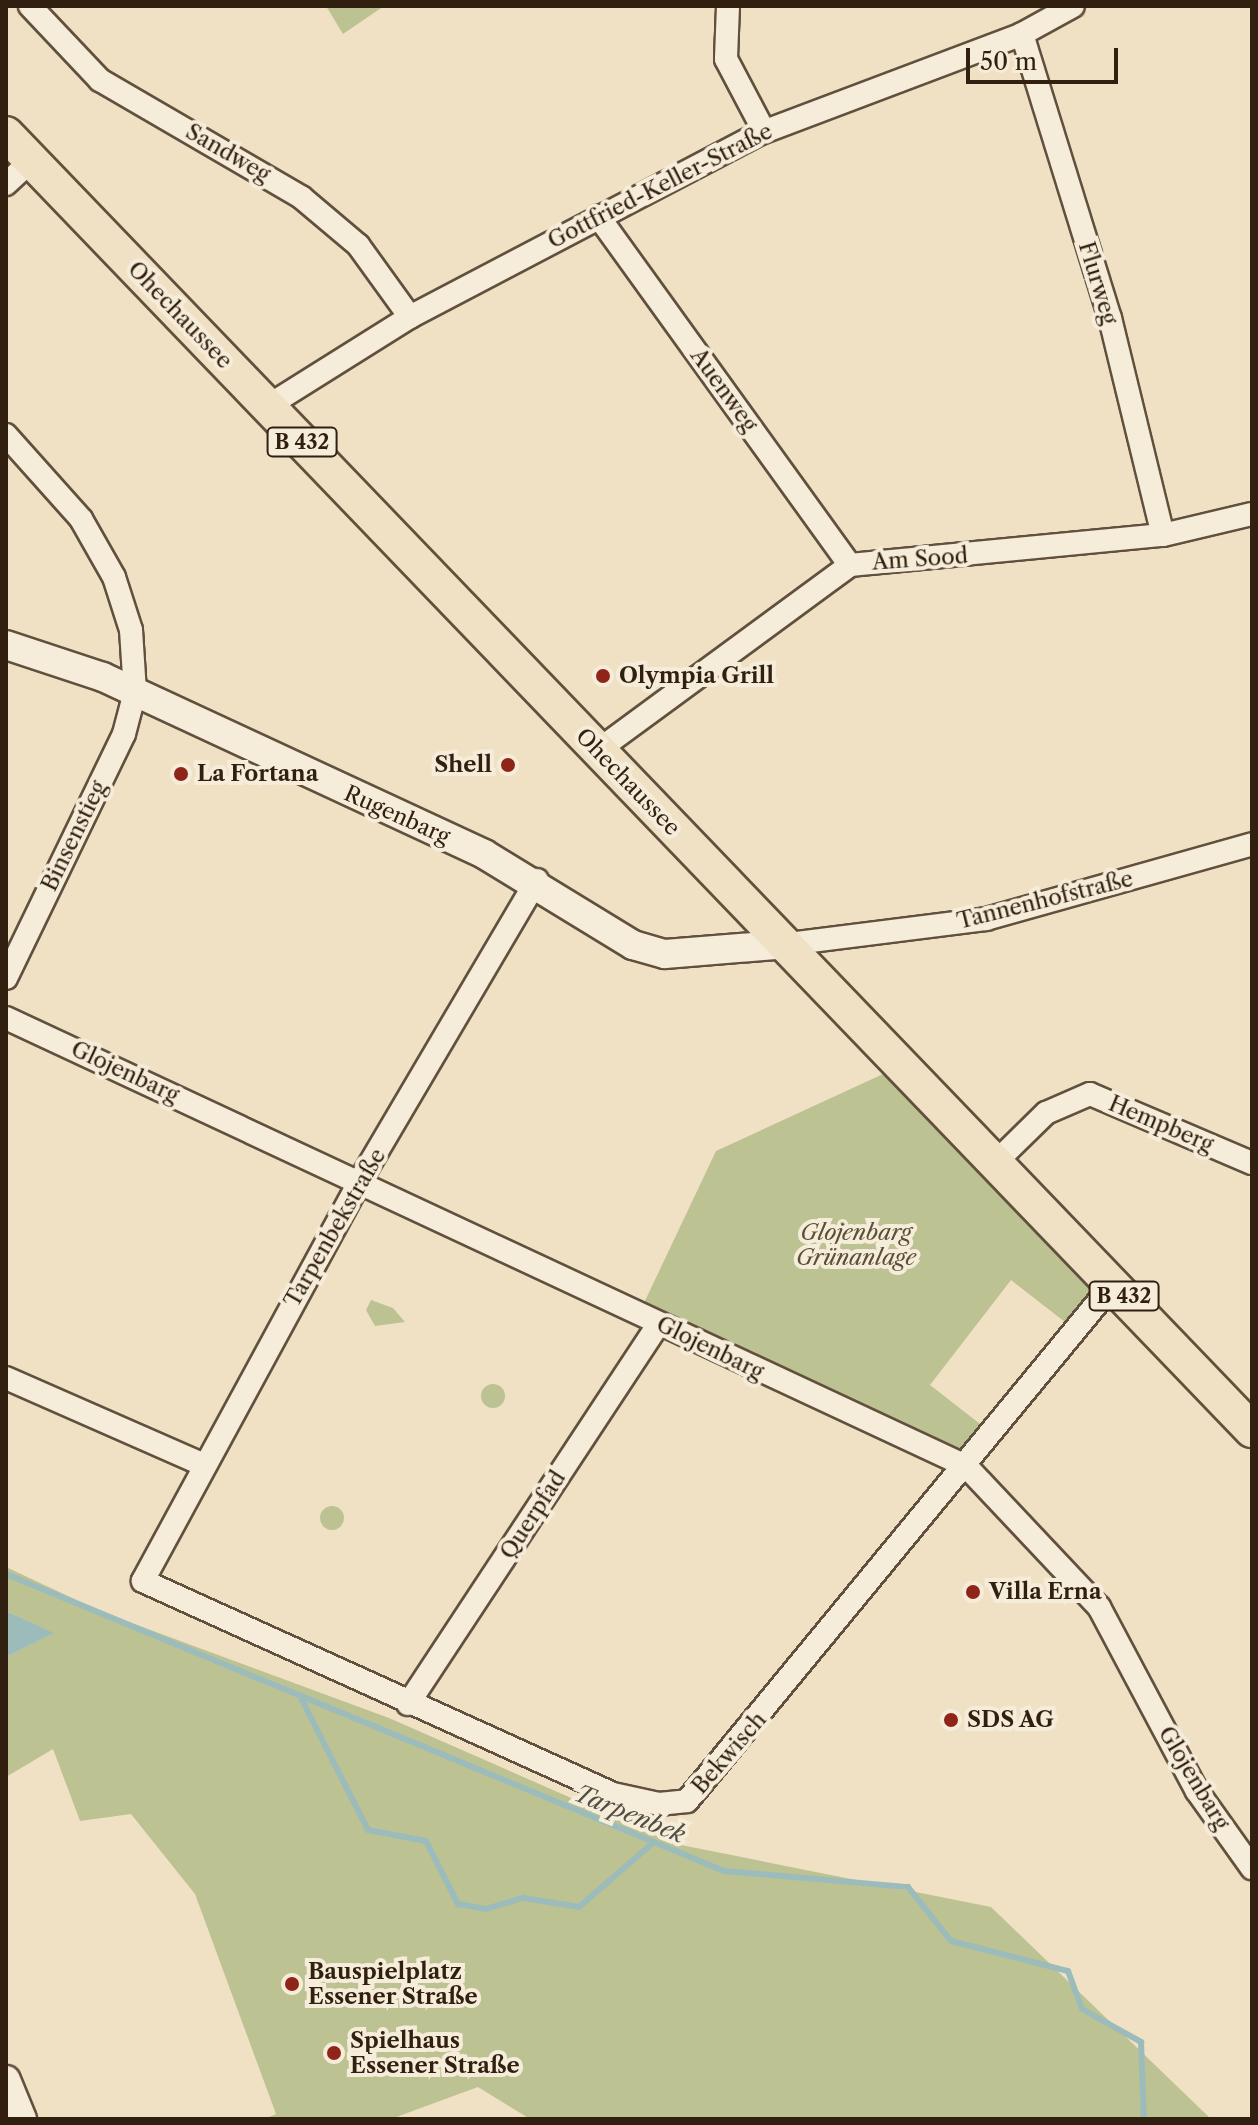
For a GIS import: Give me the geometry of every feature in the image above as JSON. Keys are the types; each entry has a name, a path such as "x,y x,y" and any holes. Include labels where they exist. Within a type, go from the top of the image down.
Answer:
{"main road":[{"name":"Ohechaussee","path":"6,134 597,751 997,1161 1252,1430"}],"street":[{"name":"Sandweg","path":"30,6 100,80 301,197 358,245 410,317"},
{"path":"728,6 726,59 764,131"},
{"name":"Gottfried-Keller-Straße","path":"268,406 410,317 764,131 1022,34 1073,6"},
{"name":"Flurweg","path":"1022,34 1110,318 1163,535"},
{"path":"6,184 32,160"},
{"name":"Auenweg","path":"598,216 850,565"},
{"name":"Binsenstieg","path":"6,435 81,519 114,577 131,630 135,692 124,734 6,978"},
{"name":"Am Sood","path":"597,751 850,565 1163,535 1252,514"},
{"name":"Rugenbarg","path":"6,645 135,692 537,880 602,930 665,954 788,944"},
{"name":"Tannenhofstraße","path":"788,944 986,919 1252,844"},
{"name":"Tarpenbekstraße","path":"143,1581 360,1181 537,880"},
{"name":"Glojenbarg","path":"6,1018 638,1308 657,1327 966,1466 1099,1607 1197,1791 1252,1868"},
{"name":"Hempberg","path":"997,1161 1046,1113 1090,1094 1252,1163"},
{"name":"Bekwisch","path":"143,1581 408,1704 613,1794 659,1804 687,1801 1113,1284"},
{"name":"Querpfad","path":"408,1704 657,1327"},
{"path":"6,1378 204,1465"},
{"path":"6,2080 22,2119"}],"green space":[{"path":"326,6 384,6 343,34"},
{"name":"Glojenbarg Grünanlage","path":"894,1069 1097,1282 1065,1322 1011,1280 930,1385 984,1427 961,1454 644,1303 716,1151"},
{"path":"371,1300 393,1308 405,1322 375,1326 366,1310"},
{"path":"493,1384 502,1387 505,1396 502,1405 493,1408 484,1405 481,1396 484,1387"},
{"path":"332,1506 341,1509 344,1518 341,1527 332,1530 323,1527 320,1518 323,1509"},
{"path":"6,1567 102,1612 389,1718 676,1844 991,1907 1211,2119 530,2119 478,2087 391,2119 265,2119 276,2114 195,1894 131,1814 80,1821 53,1749 6,1777 6,1657 53,1633 6,1611"}],"water":[{"path":"6,1611 54,1633 6,1657"}],"waterway":[{"name":"Tarpenbek","path":"6,1574 724,1871 908,1887 951,1941 1068,1971 1082,2009 1141,2042 1144,2119"},
{"path":"302,1700 368,1830 426,1841 458,1904 486,1909 523,1898 579,1907 653,1843"}],"place":[{"name":"Olympia Grill","path":"603,676"},
{"name":"Shell","path":"508,765"},
{"name":"La Fortana","path":"181,774"},
{"name":"Villa Erna","path":"973,1592"},
{"name":"SDS AG","path":"951,1720"},
{"name":"Bauspielplatz Essener Straße","path":"292,1984"},
{"name":"Spielhaus Essener Straße","path":"334,2053"}]}
